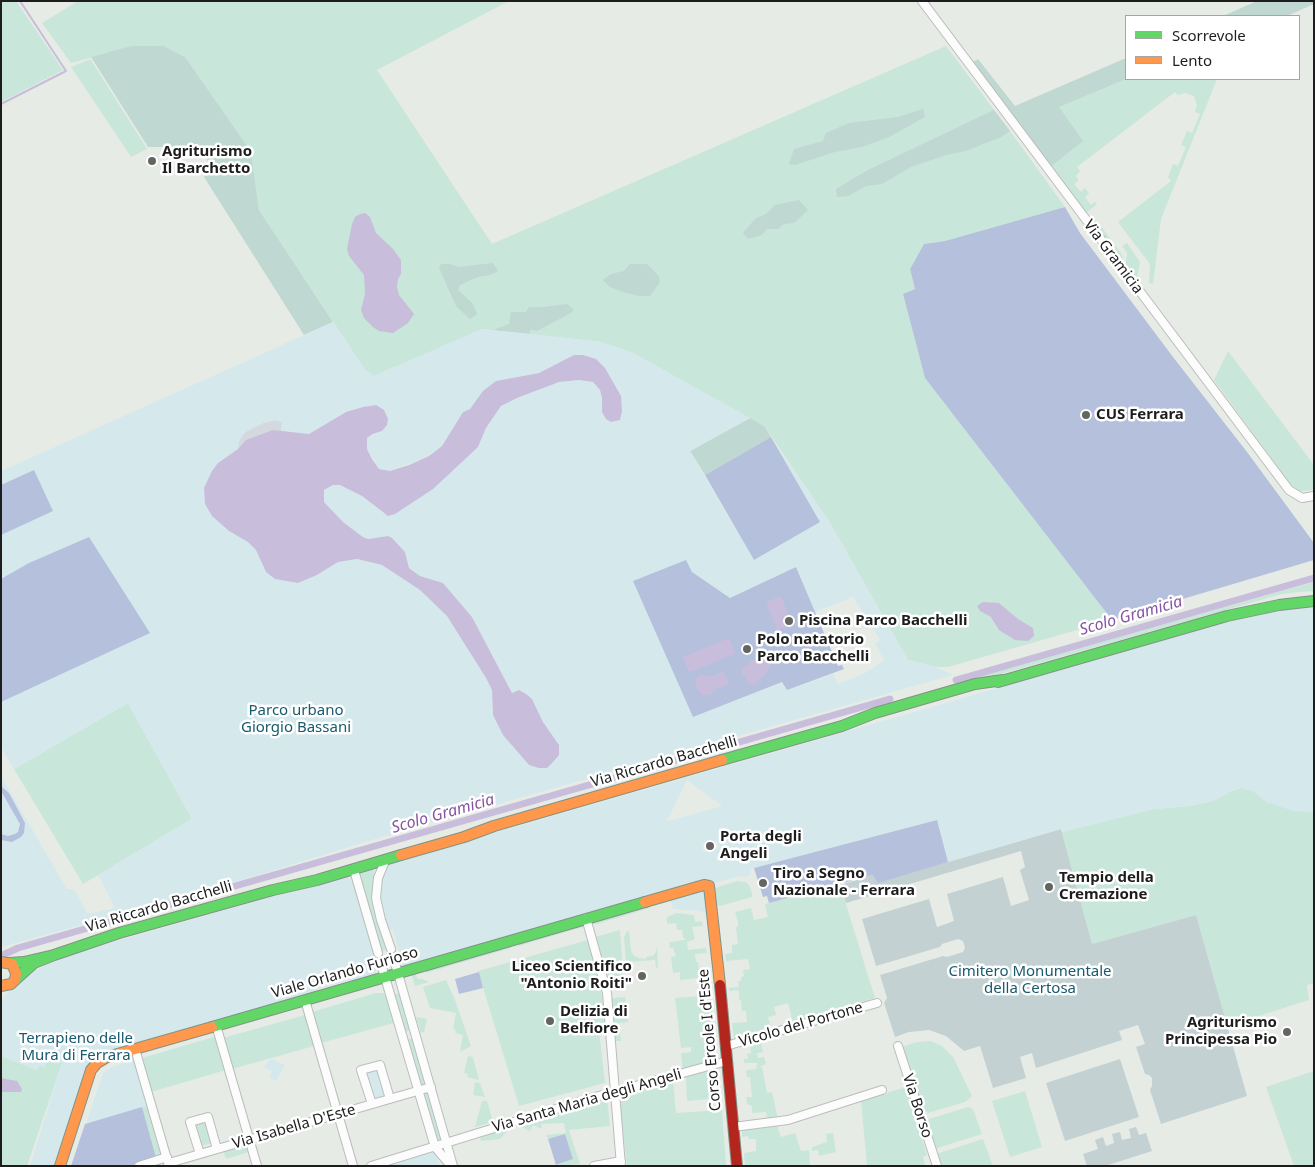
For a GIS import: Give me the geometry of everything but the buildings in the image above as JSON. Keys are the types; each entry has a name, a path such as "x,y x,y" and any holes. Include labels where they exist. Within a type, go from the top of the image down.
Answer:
{"main road":[{"name":"Via Riccardo Bacchelli","path":"7,985 34,963 119,933 273,890 317,880 353,866 378,860 462,831 494,826 842,726 875,713 924,702 975,684 1003,680 1227,616 1273,606 1314,601"},
{"name":"Viale Orlando Furioso","path":"60,1166 92,1068 96,1063 107,1057 386,978 698,886 709,886"},
{"name":"Corso Ercole I d'Este","path":"709,886 737,1166"},
{"name":"Via Riccardo Bacchelli","path":"5,962 24,962 54,955"},
{"path":"5,962 16,970 7,985"}],"street":[{"name":"Via Gramicia","path":"922,1 1289,490 1302,498 1314,496"},
{"path":"378,860 376,894 378,908 391,949"},
{"path":"353,866 378,953"},
{"path":"586,918 607,993 621,1164 594,1166"},
{"path":"395,963 452,1166"},
{"path":"382,967 434,1147 452,1166"},
{"path":"305,1000 353,1166"},
{"name":"Vicolo del Portone","path":"726,1046 877,1003"},
{"path":"216,1025 257,1166"},
{"path":"403,1038 416,1034"},
{"name":"Via Borso","path":"898,1046 937,1166"},
{"path":"135,1049 168,1162"},
{"name":"Via Santa Maria degli Angeli","path":"371,1166 600,1096 614,1094 727,1061"},
{"name":"Via Isabella D'Este","path":"372,1104 361,1070 380,1065 390,1099"},
{"name":"Via Isabella D'Este","path":"139,1166 168,1162 200,1154 431,1087"},
{"path":"733,1128 788,1120 882,1090"},
{"name":"Via Isabella D'Este","path":"200,1154 190,1122 208,1117 217,1149"}],"green space":[{"path":"1,1 16,1 63,70 1,102"},
{"path":"78,1 509,1 377,70 492,244 946,46 1065,207 945,241 924,244 910,269 915,289 903,294 925,378 1112,620 948,667 936,667 908,660 830,523 765,427 633,353 601,342 483,329 374,376 365,370 259,210 251,152 104,54 71,63 42,23"},
{"path":"91,59 147,149 131,157 71,67"},
{"path":"1125,79 1217,80 1161,219 1153,284 1149,283 1150,264 1118,222 1171,181 1168,177 1173,164 1178,166 1186,147 1181,145 1187,131 1192,133 1200,114 1195,112 1197,105 1194,96 1185,93 1178,95 1175,92 1077,167 1080,171 1076,176 1079,180 1074,184 1081,192 1085,188 1089,193 1085,197 1091,205 1095,202 1097,204 1085,214 1049,168 1082,141 1058,107"},
{"path":"1089,221 1097,221 1121,253 1123,258 1122,264"},
{"path":"1127,243 1140,262 1136,284 1125,270 1127,253 1122,246"},
{"name":"Parco urbano Giorgio Bassani","path":"333,322 365,370 374,376 482,329 601,342 633,353 750,418 690,451 754,560 820,522 771,437 830,523 908,660 936,667 953,675 375,839 210,890 1,947 1,776 67,889 74,889 88,914 115,908 98,875 192,819 128,703 14,769 1,747 1,471","holes":["562,361 621,396 602,412 600,390 593,382 579,380 559,382 517,398 501,406 486,428 478,447 383,513 362,496 340,485 333,485 324,490 324,502 343,522 368,539 388,536 392,538 405,552 409,567 420,576 443,583 472,617 512,693 532,699 543,722 559,745 529,765 514,748 493,715 492,690 486,678 447,616 420,590 382,565 357,559 338,562 317,575 263,568 256,550 248,541 229,531 212,516 205,504 218,463 238,449 239,441 245,432 263,423 275,420 282,422 281,432 309,434 346,412 376,405 382,431 367,438 367,449 379,469 390,471 429,456 442,446 463,412 470,409 496,381 539,373","686,560 692,572 730,598 796,567 815,612 853,597 880,640 875,644 884,660 865,673 838,684 833,674 787,690 782,682 693,717"]},
{"path":"1228,351 1314,465 1314,490 1300,491 1290,484 1214,380"},
{"path":"1314,582 1314,591 1282,594 962,685 958,682"},
{"path":"1314,606 1314,811 1312,812 1293,811 1267,802 1253,791 1241,788 1213,801 1190,806 1154,809 1062,832 1061,829 948,862 936,820 751,869 750,876 740,876 713,883 707,879 406,966 402,964 393,929 388,930 380,892 383,871 397,861 1223,623 1281,610","holes":["687,780 722,806 667,821","710,841 711,843 717,841 719,848 704,852 701,844"]},
{"path":"128,703 192,819 83,884 14,769"},
{"path":"1241,788 1253,791 1267,802 1314,811 1314,983 1307,985 1309,1000 1227,1026 1196,915 1092,944 1062,832 1154,809 1190,806 1213,801"},
{"name":"Cimitero Monumentale della Certosa","path":"1061,829 1092,944 1196,915 1247,1096 1161,1124 1150,1090 1152,1078 1145,1074 1136,1047 1145,1044 1138,1025 1119,1031 1122,1040 1036,1068 1032,1053 1020,1057 1026,1078 993,1088 980,1046 964,1051 946,1036 929,1030 909,1032 895,1037 884,1003 887,998 880,975 963,952 965,948 963,941 958,939 942,944 940,947 876,966 862,919 929,899 937,927 954,921 947,894 1003,877 1011,906 1029,900 1020,870 1025,867 1021,851 846,903 840,885 873,875 879,882"},
{"path":"374,868 373,901 386,950 382,951 360,875 360,872"},
{"name":"Terrapieno delle Mura di Ferrara","path":"345,876 353,880 372,941 377,968 375,976 351,983 349,980 315,990 316,993 101,1055 56,1166 30,1166 62,1063 48,1058 45,1068 39,1066 37,1070 1,1056 1,1000 9,991 33,972 52,961 74,953"},
{"path":"737,881 746,882 749,885 752,897 720,906 717,905 715,888"},
{"path":"840,885 875,998 793,1022 788,1003 774,1007 776,1015 768,1017 771,1028 734,1039 732,1023 747,1022 746,1011 742,1011 739,990 729,991 729,988 739,987 738,981 741,981 741,977 744,976 743,970 750,969 748,959 726,961 725,954 732,953 732,945 738,944 736,927 738,927 738,922 735,912 751,908 754,920 768,917 765,904"},
{"path":"703,889 706,890 710,920 707,921 706,914 701,911 673,909 670,898"},
{"path":"650,904 650,908 597,924 592,922"},
{"path":"677,913 694,915 695,922 702,921 703,926 692,927 695,939 687,942 688,950 706,948 707,953 695,954 700,978 680,980 680,972 673,973 671,957 676,956 673,948 670,948 669,942 686,940 683,937 682,930 677,930 676,923 667,924 667,917"},
{"path":"582,925 583,927 519,946 518,942"},
{"path":"620,930 624,988 611,990 595,937"},
{"path":"627,931 629,931 631,950 634,956 646,959 646,957 655,954 657,947 658,967 656,968 655,960 626,962 624,937"},
{"path":"588,940 601,991 606,1028 599,1030 605,1083 519,1106 478,971"},
{"path":"510,944 511,948 426,973 425,969"},
{"path":"414,972 418,979 429,982 415,986 411,973"},
{"path":"446,980 471,1046 460,1052 463,1035 455,1033 456,1030 453,1029 456,1013 430,1008 423,987"},
{"path":"376,993 383,993 387,996 394,1023 321,1043 312,1012"},
{"path":"400,993 411,1030 404,1032 393,995"},
{"path":"701,996 701,1002 711,1001 714,1025 704,1026 705,1038 715,1037 717,1046 705,1048 707,1064 683,1071 681,1053 691,1052 691,1047 681,1048 675,998"},
{"path":"625,997 628,1022 619,1023 621,1041 616,1041 612,998"},
{"path":"305,1015 314,1046 232,1069 223,1038"},
{"path":"416,1017 427,1019 424,1032 421,1033"},
{"path":"217,1036 226,1070 151,1092 142,1058"},
{"path":"413,1038 427,1085 420,1087 406,1040"},
{"path":"931,1041 942,1046 953,1057 972,1096 965,1102 928,1113 923,1110 901,1047 917,1042"},
{"path":"761,1043 763,1052 757,1053 758,1058 764,1057 766,1064 759,1067 762,1067 767,1093 772,1092 778,1119 768,1120 766,1112 752,1113 752,1106 747,1104 746,1097 752,1097 750,1077 747,1077 746,1070 756,1069 757,1063 744,1063 744,1059 748,1059 747,1054 751,1053 750,1046"},
{"path":"1,1056 37,1070 48,1058 62,1063 27,1166 1,1166"},
{"path":"468,1056 473,1057 479,1080 467,1077 468,1074 464,1073"},
{"path":"272,1059 285,1065 276,1081 269,1078 272,1072 264,1067"},
{"path":"1120,1059 1139,1117 1065,1141 1046,1083"},
{"path":"134,1060 147,1106 86,1124 103,1073 112,1067"},
{"path":"378,1069 386,1096 374,1100 365,1072"},
{"path":"711,1069 712,1081 708,1089 709,1099 687,1101 686,1076"},
{"path":"1314,1071 1314,1166 1294,1166 1266,1087"},
{"path":"673,1080 676,1113 722,1110 726,1166 627,1166 619,1096"},
{"path":"475,1082 480,1083 485,1097 473,1095"},
{"path":"906,1087 927,1155 923,1157 925,1166 867,1166 861,1101"},
{"path":"1025,1091 1042,1147 1010,1157 992,1101"},
{"path":"429,1092 444,1141 436,1144 421,1094"},
{"path":"607,1099 610,1126 569,1130 580,1164 556,1166 573,1159 565,1134 548,1139 546,1135 566,1133 564,1123 541,1124 542,1129 533,1125 530,1131 519,1126 509,1129 500,1139 481,1141 480,1137"},
{"path":"482,1101 487,1101 493,1122 475,1127"},
{"path":"147,1106 162,1156 156,1158 108,1117"},
{"path":"968,1107 972,1108 982,1134 934,1149 926,1124 929,1119"},
{"path":"206,1121 212,1143 201,1146 195,1124"},
{"path":"777,1126 781,1137 795,1133 801,1151 809,1150 810,1166 745,1166 744,1153 756,1151 756,1139 749,1139 748,1136 742,1137 742,1130"},
{"path":"1136,1127 1139,1135 1146,1133 1152,1151 1105,1166 1087,1166 1083,1154 1098,1149 1095,1140 1103,1137 1106,1146 1114,1143 1112,1134 1120,1132 1122,1140 1131,1138 1129,1129"},
{"path":"833,1133 836,1152 819,1156 818,1150 812,1151 812,1147 827,1142 826,1134"},
{"path":"983,1139 993,1166 940,1166 936,1154"},
{"path":"245,1145 249,1152 226,1159 223,1150"},
{"path":"435,1150 440,1166 381,1166"}],"shaded area":[{"path":"1257,1 1314,1 1314,4 1289,15 1225,15"},
{"path":"132,46 163,46 185,57 251,152 259,210 333,322 304,335 204,177 208,162 202,148 180,151 177,147 148,147 91,57"},
{"path":"1125,58 1125,79 1059,107 1083,141 1049,168 971,63 978,59 1015,106"},
{"path":"923,109 925,117 889,137 862,147 835,152 795,165 789,164 794,149 823,141 826,133 849,123 898,117"},
{"path":"994,110 1010,131 1001,137 966,151 946,155 911,167 882,184 866,186 848,196 837,197 836,189 868,170"},
{"path":"799,200 808,210 794,223 784,224 778,229 767,229 762,235 748,239 743,233 755,219 766,214 775,205"},
{"name":"CUS Ferrara","path":"1065,207 1080,233 1314,543 1314,560 1112,620 925,378 903,294 915,289 910,269 924,244 945,241"},
{"path":"365,213 370,217 376,233 393,249 401,260 401,274 397,287 399,295 414,314 408,323 393,333 379,331 373,327 364,318 361,310 365,294 364,275 349,256 347,249 355,217"},
{"path":"493,263 498,271 460,285 458,290 473,304 477,314 470,319 456,306 439,268 441,264 459,267"},
{"path":"630,264 647,264 658,275 660,282 650,296 639,296 623,292 610,287 603,280 611,274 624,271"},
{"path":"567,304 574,310 537,331 531,329 529,334 482,329 493,330 509,324 511,312 526,312 529,307"},
{"path":"574,355 583,355 596,359 605,368 621,396 622,411 620,420 611,422 606,419 602,412 600,390 593,382 579,380 559,382 501,406 486,428 478,447 433,489 395,514 388,516 362,496 340,485 333,485 324,490 324,502 343,522 368,539 388,536 392,538 405,552 409,568 420,576 443,583 472,617 512,693 519,690 532,699 543,722 559,745 559,755 553,762 547,768 539,768 529,765 503,735 493,715 492,690 486,678 447,616 420,590 382,565 357,559 338,562 317,575 298,583 275,579 266,572 256,550 248,542 229,531 212,516 205,504 204,488 218,463 238,449 246,440 273,430 309,434 346,412 376,405 384,410 388,419 387,425 382,431 367,438 367,449 372,459 379,469 390,471 409,465 429,456 442,446 463,412 470,409 483,391 496,381 539,373"},
{"path":"750,418 765,427 771,437 705,475 690,451"},
{"path":"275,420 282,422 281,432 273,430 238,449 239,441 245,432 263,423"},
{"path":"771,437 820,522 754,560 705,475"},
{"path":"34,470 53,511 1,535 1,485"},
{"path":"89,537 150,633 1,702 1,579 29,563"},
{"name":"Polo natatorio Parco Bacchelli","path":"686,560 692,572 730,598 796,567 838,666 842,665 844,669 787,690 782,682 693,717 633,581"},
{"path":"781,596 792,624 777,630 766,602"},
{"path":"983,602 999,603 1018,619 1033,628 1034,636 1028,641 1015,640 999,630 991,617 980,611 977,606"},
{"path":"729,638 735,654 689,672 683,657"},
{"path":"759,654 763,654 770,659 771,663 765,676 761,677 758,683 752,685 747,682 746,677 742,674 742,669"},
{"path":"721,672 727,677 728,682 726,686 715,689 710,695 703,695 699,692 695,685 697,677 702,675 711,677"},
{"path":"1,786 9,793 25,823 24,833 12,842 1,840 1,834 8,836 15,834 18,832 20,824 1,791"},
{"path":"937,820 948,862 878,883 873,875 769,903 767,896 763,897 754,868"},
{"path":"479,972 483,988 459,994 455,979"},
{"path":"1,1078 17,1081 22,1089 21,1092 1,1092"},
{"path":"142,1107 156,1158 129,1166 71,1166 85,1124"},
{"path":"565,1134 573,1159 556,1165 548,1139"}],"waterway":[{"path":"1,104 66,71 20,1"},
{"name":"Scolo Gramicia","path":"956,680 1314,578"},
{"name":"Scolo Gramicia","path":"3,955 18,948 890,699"}],"tunnel":[{"path":"391,949 395,963"},
{"path":"378,953 382,967"}],"traffic: fast":[{"path":"998,682 1227,616 1279,605 1314,601"},
{"path":"722,760 842,726 875,713 975,684 1003,680"},
{"path":"54,955 119,933 273,890 317,880 401,855"},
{"path":"212,1027 645,902"},
{"path":"9,963 24,962 54,955 34,963 15,980"}],"traffic: slow":[{"path":"401,855 722,760"},
{"path":"645,902 704,885 709,886 720,985"},
{"path":"1,962 12,964 16,973 15,980 11,984 1,986"},
{"path":"60,1166 91,1070 97,1063 107,1057 212,1027"}],"traffic: jam":[{"path":"720,985 737,1166"}],"place":[{"name":"Agriturismo Il Barchetto","path":"152,161"},
{"name":"CUS Ferrara","path":"1086,415"},
{"name":"Piscina Parco Bacchelli","path":"789,621"},
{"name":"Polo natatorio Parco Bacchelli","path":"747,649"},
{"name":"Porta degli Angeli","path":"710,846"},
{"name":"Tiro a Segno Nazionale - Ferrara","path":"763,883"},
{"name":"Tempio della Cremazione","path":"1049,887"},
{"name":"Liceo Scientifico \"Antonio Roiti\"","path":"642,976"},
{"name":"Delizia di Belfiore","path":"550,1021"},
{"name":"Agriturismo Principessa Pio","path":"1287,1032"}]}
